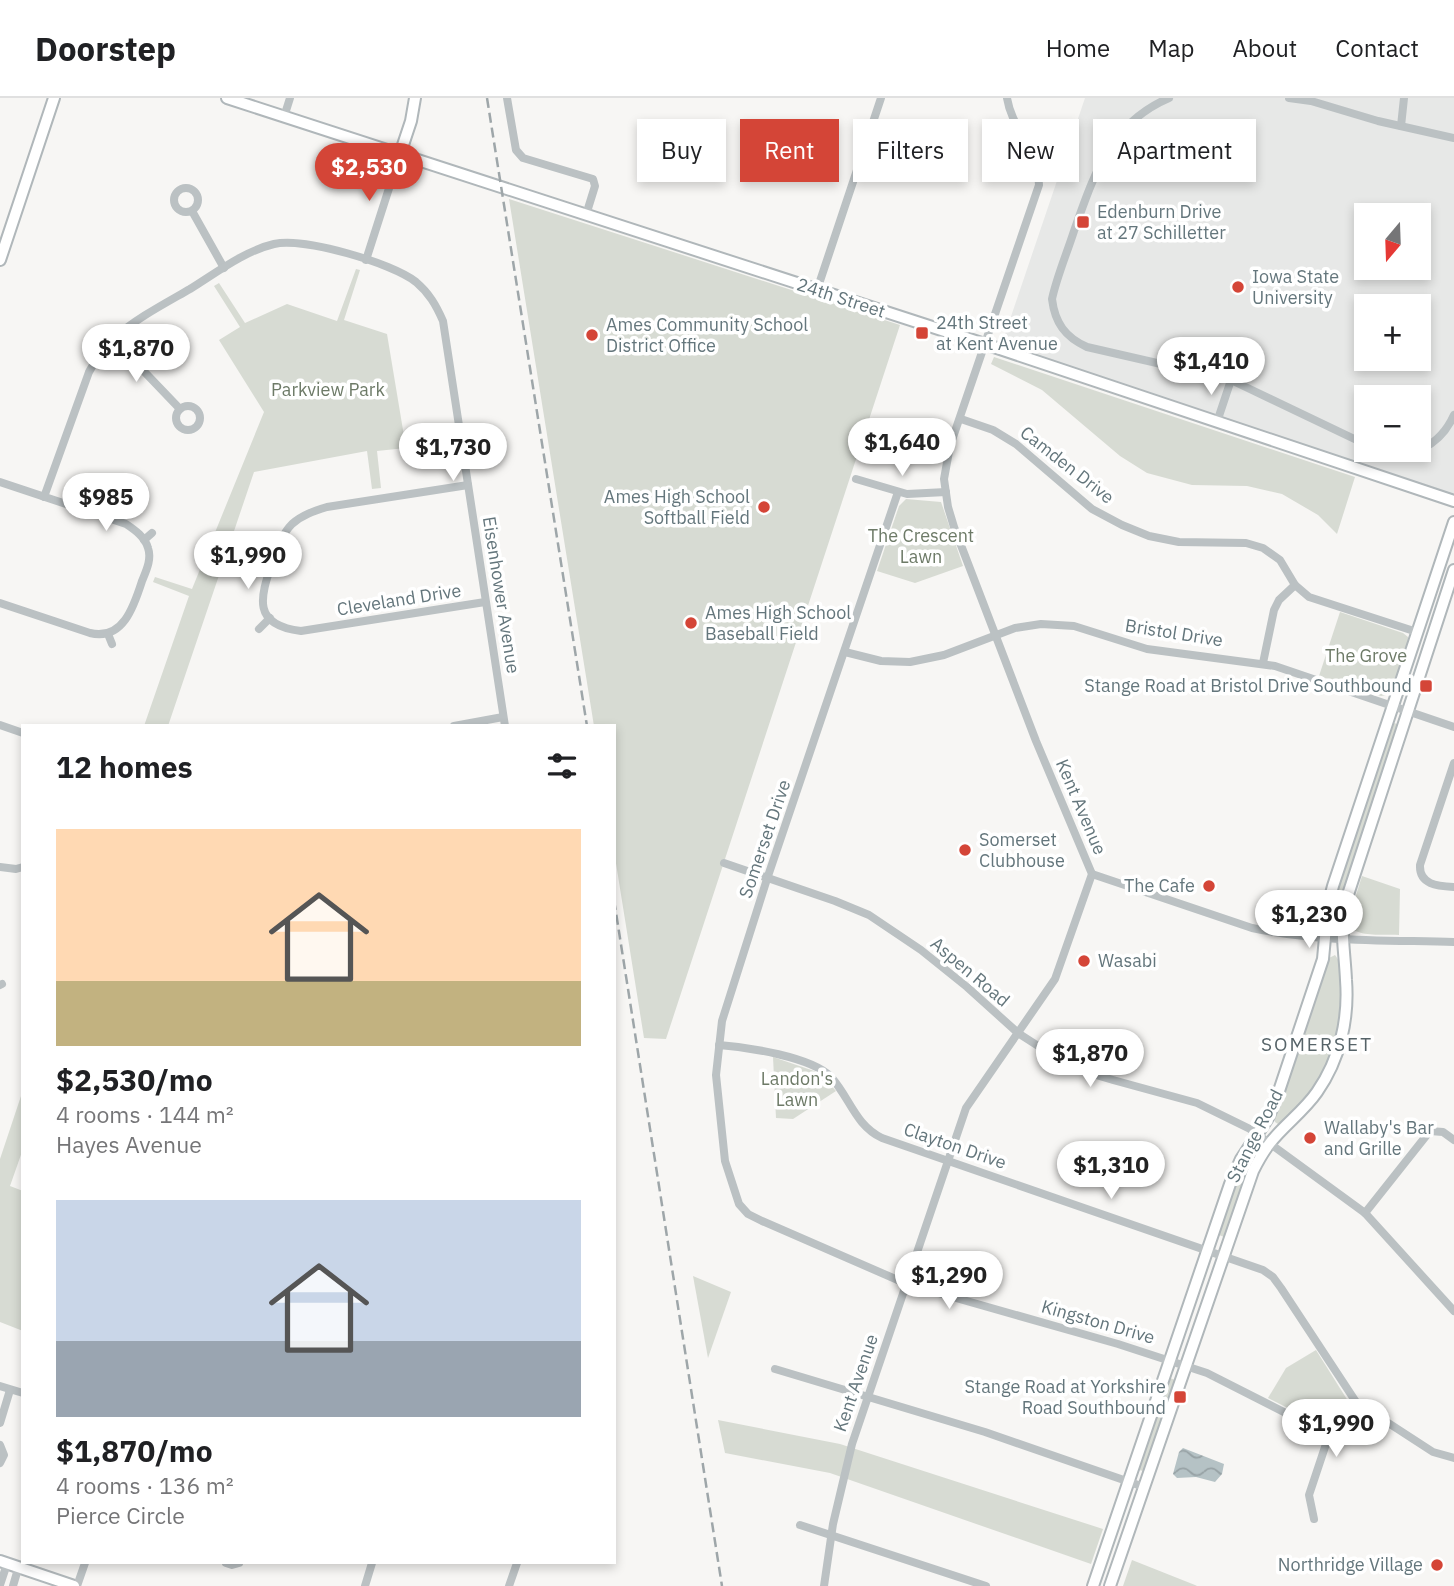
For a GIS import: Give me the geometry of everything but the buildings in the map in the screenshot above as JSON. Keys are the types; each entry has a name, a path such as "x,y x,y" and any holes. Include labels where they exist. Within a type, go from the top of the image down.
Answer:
{"main road":[{"path":"0,260 54,98"},
{"name":"24th Street","path":"227,98 985,344 1454,501"},
{"path":"400,154 415,98"},
{"name":"Stange Road","path":"1093,1586 1237,1167 1268,1118 1278,1094 1321,966 1328,905 1333,886 1454,522"},
{"name":"Stange Road","path":"1110,1586 1253,1171 1270,1143 1312,1099 1337,1053 1347,1007 1342,939 1343,910 1454,570"},
{"path":"4,1563 75,1586"}],"street":[{"path":"284,117 290,98"},
{"path":"507,98 516,149 523,158 593,179 595,186 586,215"},
{"path":"817,290 880,98"},
{"name":"Kent Avenue","path":"824,1586 831,1536 849,1456 966,1108 1055,979 1092,874 995,636 954,527 944,479 950,446 1039,185 1034,156 1007,98"},
{"path":"1169,98 1147,109 1128,124 1114,140 1089,189 1054,289 1053,307 1063,331 1073,341 1087,347 1231,380 1354,438"},
{"path":"1289,98 1311,101 1454,138"},
{"path":"1401,126 1404,98"},
{"path":"366,260 400,154"},
{"path":"192,211 224,268"},
{"name":"Eisenhower Avenue","path":"44,497 98,354 131,324 224,268 263,247 277,243 314,244 404,274 427,293 443,321 504,722"},
{"path":"113,339 180,409"},
{"path":"1217,422 1231,380"},
{"path":"1431,445 1443,434 1454,415"},
{"name":"Camden Drive","path":"961,419 993,430 1016,443 1092,509 1122,525 1149,536 1178,542 1247,543 1263,548 1280,560 1295,585 1309,597 1418,632"},
{"path":"856,479 898,492 946,492"},
{"path":"0,482 126,524 144,540 149,560 127,620 108,634 90,634 0,603"},
{"path":"259,629 270,618 262,605 263,590 279,544 293,523 327,507 468,485"},
{"name":"Somerset Drive","path":"739,1204 725,1161 718,1111 716,1075 722,1021 767,879 898,492"},
{"path":"144,540 152,533"},
{"path":"1263,663 1274,610 1279,600 1295,585"},
{"name":"Cleveland Drive","path":"270,618 283,628 301,631 485,602"},
{"name":"Bristol Drive","path":"845,652 881,661 910,662 944,655 1015,628 1053,624 1074,626 1147,649 1263,663 1454,727"},
{"path":"108,634 112,644"},
{"path":"479,724 504,722"},
{"path":"0,725 21,732"},
{"path":"1454,763 1452,778 1419,873 1424,880 1434,885 1454,887"},
{"name":"Aspen Road","path":"724,863 869,915 921,950 1018,1033 1060,1060 1086,1072 1197,1103 1258,1134 1365,1213 1454,1311"},
{"path":"0,867 21,868"},
{"path":"1092,874 1252,928 1296,936 1454,942"},
{"name":"Clayton Drive","path":"719,1045 750,1047 819,1068 830,1076 870,1132 1263,1270 1273,1277 1356,1402 1433,1452 1454,1458"},
{"path":"1365,1213 1430,1131 1443,1132 1454,1140"},
{"name":"Kingston Drive","path":"739,1204 748,1214 762,1221 907,1284 1170,1360 1219,1377 1329,1435"},
{"path":"775,1369 869,1395 1144,1487"},
{"path":"0,1386 21,1393"},
{"path":"0,1423 10,1390"},
{"path":"1314,1519 1310,1495 1329,1435 1356,1402"},
{"path":"0,1445 4,1455 0,1463"},
{"path":"800,1525 986,1586"},
{"path":"0,1585 4,1563"},
{"path":"75,1586 85,1564"},
{"path":"365,1586 373,1564"},
{"path":"509,1586 517,1564"},
{"path":"13,1586 18,1569"}],"shaded area":[{"name":"Iowa State University","path":"1085,98 1454,98 1454,501 1000,349 1057,182 1079,182 1078,119"}],"green space":[{"path":"509,199 900,325 666,1039 644,1038 616,863 616,724 594,724"},
{"name":"Parkview Park","path":"356,269 360,270 344,320 387,334 406,448 377,451 381,488 372,489 367,451 254,472 169,724 145,724 189,596 153,582 155,577 192,589 264,412 219,340 240,327 214,286 219,283 245,323 287,304 337,321"},
{"path":"994,357 1355,477 1337,534 1318,515 1282,494 1247,486 1192,485 1147,473 1120,456 1042,390 991,364"},
{"path":"892,422 907,427 907,430 914,433 912,441 916,442 911,457 885,448"},
{"name":"The Crescent Lawn","path":"906,499 941,502 963,566 915,583 877,571 899,506"},
{"name":"The Grove","path":"1340,612 1408,637 1392,694 1381,696 1319,676"},
{"path":"1394,723 1400,725 1342,893 1337,921 1332,921 1341,876"},
{"path":"1362,876 1400,889 1399,935 1363,933 1347,924"},
{"path":"1335,955 1342,980 1336,1041 1320,1081 1308,1099 1278,1124 1275,1122 1275,1116 1329,958"},
{"name":"Landon's Lawn","path":"773,1057 820,1073 836,1091 793,1119 776,1118"},
{"path":"21,1096 21,1155 10,1186 21,1190 21,1330 0,1322 0,1159"},
{"path":"1253,1151 1258,1154 1243,1182 1224,1237 1219,1235 1242,1169"},
{"path":"693,1276 731,1292 708,1358"},
{"path":"1316,1350 1348,1401 1347,1408 1327,1428 1268,1398 1286,1368"},
{"path":"1170,1378 1175,1380 1144,1471 1138,1470"},
{"path":"718,1420 840,1444 1103,1529 1091,1564 830,1473 725,1453"},
{"path":"1132,1560 1195,1585 1197,1586 1123,1586"}],"water":[{"path":"1183,1448 1224,1464 1222,1474 1215,1482 1196,1477 1177,1478 1173,1474 1179,1452"}],"railway":[{"path":"487,98 587,724"},
{"path":"616,913 722,1586"}],"place":[{"name":"Edenburn Drive at 27 Schilletter","path":"1083,222"},
{"name":"Iowa State University","path":"1238,287"},
{"name":"24th Street at Kent Avenue","path":"922,333"},
{"name":"Ames Community School District Office","path":"592,335"},
{"name":"Ames High School Softball Field","path":"764,507"},
{"name":"Ames High School Baseball Field","path":"691,623"},
{"name":"Stange Road at Bristol Drive Southbound","path":"1426,686"},
{"name":"Somerset Clubhouse","path":"965,850"},
{"name":"The Cafe","path":"1209,886"},
{"name":"Wasabi","path":"1084,961"},
{"name":"Wallaby's Bar and Grille","path":"1310,1138"},
{"name":"Stange Road at Yorkshire Road Southbound","path":"1180,1397"},
{"name":"Northridge Village","path":"1437,1565"}],"district":[{"name":"SOMERSET","path":"1317,1044"}]}
